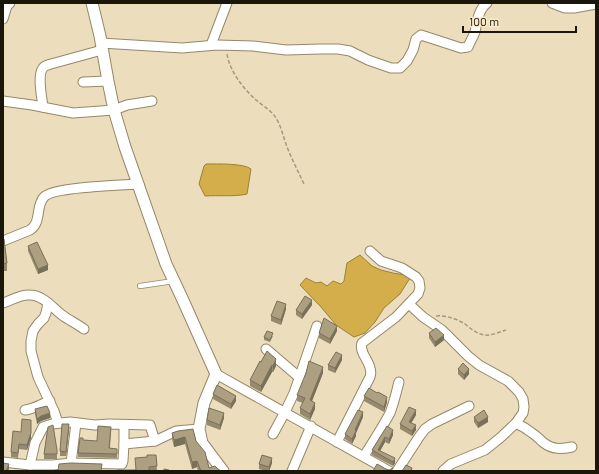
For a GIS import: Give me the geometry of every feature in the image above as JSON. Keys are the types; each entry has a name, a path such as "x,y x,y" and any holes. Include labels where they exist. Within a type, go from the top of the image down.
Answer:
{"street":[{"path":"3,19 7,6 10,3"},
{"path":"92,3 114,110 147,212 166,264 216,374 364,456 388,471"},
{"path":"212,45 227,3"},
{"path":"43,107 40,77 42,68 102,47 182,48 212,45 253,46 286,50 321,48 338,49 350,51 368,60 391,68 400,68 407,61 413,50 416,39 421,35 462,48 468,47 474,34 477,19 483,6 487,3"},
{"path":"552,3 565,8 574,8 592,4"},
{"path":"83,82 108,82"},
{"path":"3,101 73,113 114,110 127,105 152,101"},
{"path":"3,241 34,228 37,224 40,203 44,196 49,193 76,188 139,184"},
{"path":"337,442 370,377 370,368 362,352 362,343 396,317 418,294 420,288 416,277 402,268 381,261 370,251"},
{"path":"3,303 19,296 34,295 41,298 64,316 84,328"},
{"path":"48,303 44,318 33,331 31,351 38,377 50,401 58,423"},
{"path":"408,304 442,330 479,365 508,381 519,392 523,399 523,413 516,423 485,450 451,464 443,471"},
{"path":"272,434 294,393 317,326"},
{"path":"266,349 300,378"},
{"path":"216,374 204,403 198,429 202,443 223,471"},
{"path":"364,456 390,412 399,382"},
{"path":"25,410 50,401"},
{"path":"397,471 418,437 425,429 469,406"},
{"path":"30,465 35,444 43,428 52,424 70,422 95,425 150,425 155,441"},
{"path":"71,462 76,423"},
{"path":"516,423 534,434 549,446 562,449 572,447"},
{"path":"3,462 30,465 53,465 71,462 122,464 124,425"},
{"path":"292,471 310,426"},
{"path":"124,444 155,441 176,431 198,429"}],"lane":[{"path":"140,286 174,281"}],"path":[{"path":"226,46 228,59 235,76 244,88 274,114 278,120 286,144 304,184"},
{"path":"425,318 438,316 449,317 459,320 482,335 506,330"}],"shaded area":[{"path":"206,164 236,165 251,169 247,194 232,196 205,196 199,184 204,166"},
{"path":"360,255 372,266 381,270 405,275 410,278 400,294 384,308 375,322 365,333 354,337 336,325 300,285 306,278 316,283 321,282 327,286 333,281 341,284 344,281 347,263"}],"building":[{"path":"3,239 7,263 3,264"},
{"path":"37,242 48,265 38,269 28,246"},
{"path":"305,296 312,300 302,314 296,310"},
{"path":"277,301 286,304 281,320 271,316"},
{"path":"324,318 337,326 330,339 319,333"},
{"path":"436,328 444,335 435,342 429,333"},
{"path":"267,331 273,333 270,340 264,337"},
{"path":"267,351 276,359 261,386 250,380"},
{"path":"336,352 342,355 335,368 328,365"},
{"path":"309,361 323,367 310,400 315,403 310,414 300,408 305,398 297,395"},
{"path":"463,363 469,369 464,375 458,369"},
{"path":"217,385 236,396 231,404 213,394"},
{"path":"369,388 387,397 384,407 364,396"},
{"path":"47,406 50,413 37,419 35,409"},
{"path":"409,407 416,410 409,422 416,425 412,431 400,424"},
{"path":"209,408 224,413 220,425 207,420"},
{"path":"358,410 363,412 352,439 345,434"},
{"path":"484,410 488,417 478,423 474,417"},
{"path":"22,419 31,420 31,433 27,445 19,444 18,453 11,452 13,431 21,432"},
{"path":"62,424 69,424 66,452 60,451"},
{"path":"53,425 57,454 44,454 48,427"},
{"path":"98,426 111,427 109,448 117,449 117,454 78,453 80,438 83,438 83,440 97,441"},
{"path":"387,426 393,430 389,439 385,437 378,450 395,458 393,462 372,450"},
{"path":"193,429 196,441 205,452 209,468 215,466 221,471 201,471 197,461 192,462 185,437 174,440 172,433"},
{"path":"147,455 156,455 157,466 149,467 149,471 117,471 136,470 135,458 147,457"},
{"path":"262,455 272,458 269,467 259,464"},
{"path":"3,463 9,464 6,471 3,471"},
{"path":"59,464 102,464 101,471 58,471"},
{"path":"377,464 389,470 393,468 391,471 373,471"},
{"path":"406,465 412,468 411,471 402,471"}]}
